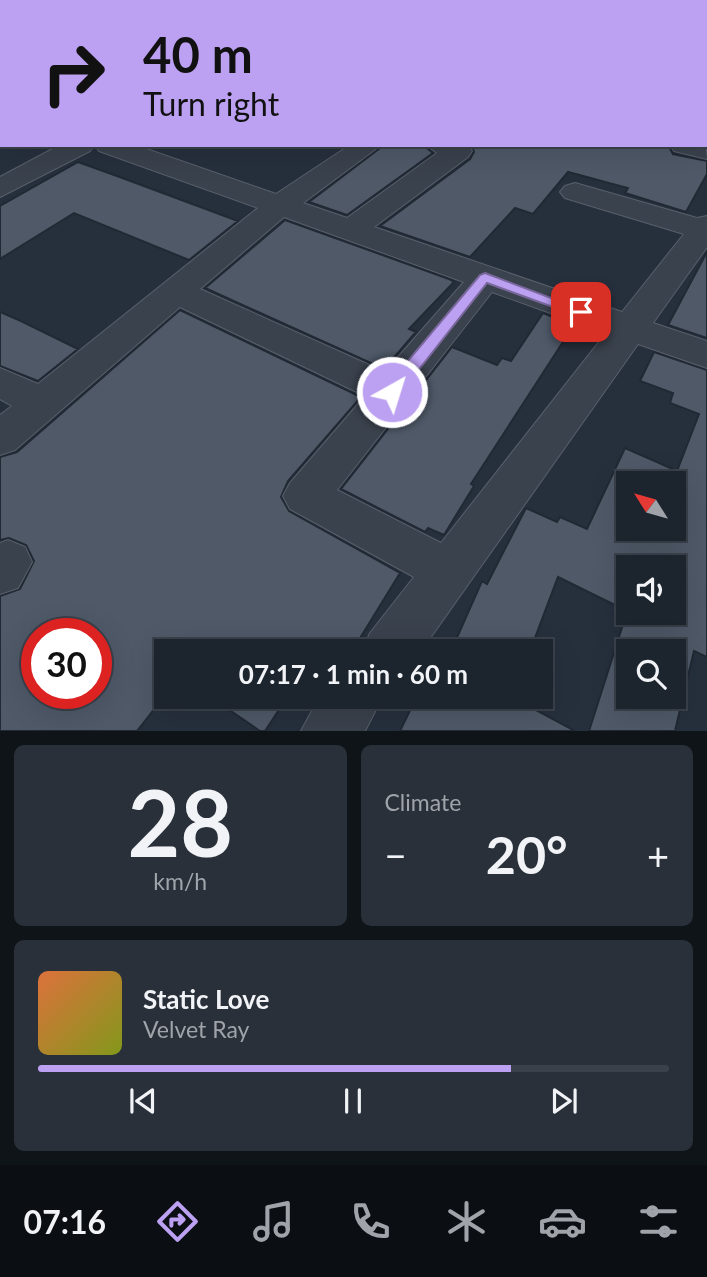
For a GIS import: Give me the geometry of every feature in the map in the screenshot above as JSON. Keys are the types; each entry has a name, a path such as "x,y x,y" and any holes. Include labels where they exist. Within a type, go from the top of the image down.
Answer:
{"street":[{"path":"0,188 77,147"},
{"path":"114,147 707,355"},
{"path":"0,439 281,204 365,147"},
{"path":"351,230 458,151 445,147"},
{"path":"398,639 706,228 575,192"},
{"path":"449,570 306,496 485,278"},
{"path":"177,292 392,392"},
{"path":"0,382 42,404"},
{"path":"330,731 346,709"}],"building":[{"path":"381,147 426,147 433,153 347,215 309,202"},
{"path":"472,147 669,147 673,154 707,161 707,174 686,212 625,193 628,188 568,172 533,214 515,208 470,257 380,226 470,159 474,152"},
{"path":"78,162 238,221 189,260 74,213 0,259 0,206"},
{"path":"285,220 454,282 409,329 416,332 384,369 205,288"},
{"path":"707,252 707,338 668,325"},
{"path":"180,310 361,397 288,481 281,497 289,511 400,573 360,639 154,639 154,709 137,731 0,731 0,596 20,589 34,561 26,545 9,538 0,540 0,457 17,452"},
{"path":"0,312 78,349 38,381 0,366"},
{"path":"543,313 574,325 471,484 474,486 444,535 428,528 425,532 341,489 452,347 497,365 502,358 511,361"},
{"path":"654,352 707,370 707,657 694,651 686,685 686,639 618,639 623,625 686,625 686,555 616,555 616,606 558,577 535,639 456,639 482,581 487,584 526,508 557,522 560,517 587,529 625,448 677,471 699,414 670,403 673,393 640,381"},
{"path":"616,646 616,709 680,709 675,731 589,731"},
{"path":"228,709 279,709 265,731 260,731"},
{"path":"411,709 534,709 575,731 400,731"}],"route":[{"path":"392,392 485,278 581,312"}]}
